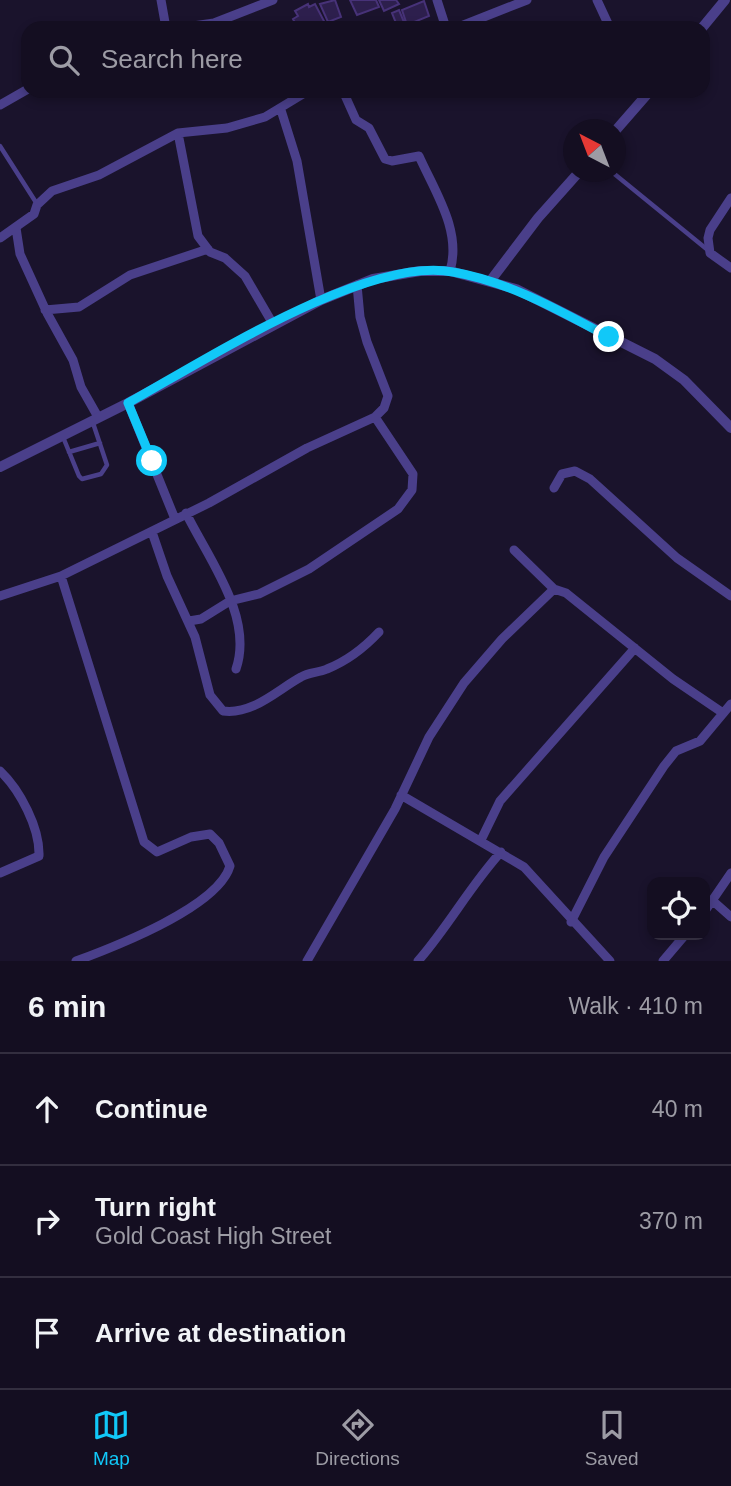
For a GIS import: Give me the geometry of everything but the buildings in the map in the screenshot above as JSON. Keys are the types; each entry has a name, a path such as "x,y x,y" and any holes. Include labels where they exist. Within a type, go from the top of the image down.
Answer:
{"street":[{"path":"161,0 165,21"},
{"path":"219,21 273,0"},
{"path":"437,0 444,21"},
{"path":"474,21 527,0"},
{"path":"597,0 607,21"},
{"path":"708,21 725,0"},
{"path":"0,105 21,93"},
{"path":"0,238 34,214 37,205 52,191 99,175 178,133 245,124 281,110 298,98"},
{"path":"346,98 356,120 369,128 385,159 392,161 419,156 444,207 456,252 450,271"},
{"path":"624,119 641,98"},
{"path":"281,110 297,161 321,300"},
{"path":"178,133 194,226 208,249 236,265 257,292 273,324"},
{"path":"491,280 538,218 570,182"},
{"path":"731,198 710,230 708,238 710,253 731,268"},
{"path":"16,228 20,254 73,360 95,419"},
{"path":"46,310 79,307 130,275 208,249"},
{"path":"0,467 128,403 321,300 357,285 395,274 450,271 491,280 516,289 655,359 684,380 731,428"},
{"path":"0,596 61,576 152,532 307,447 375,417 384,408 388,396 374,364 360,317 357,285"},
{"path":"128,403 175,519"},
{"path":"189,621 211,615 230,601 259,594 309,569 406,501 415,481 413,474 375,417"},
{"path":"554,488 562,474 575,471 590,480 677,558 731,596"},
{"path":"186,513 225,582 239,643 236,669"},
{"path":"152,532 167,576 189,621 210,695 219,708 230,712 270,698 307,674 324,671 348,659 379,632"},
{"path":"514,550 554,589 566,593 673,680 723,713"},
{"path":"61,576 144,842 157,852 191,837 210,834 219,843 230,866 214,887 169,923 76,961"},
{"path":"307,961 366,863 429,737 464,683 502,639 554,589"},
{"path":"481,840 500,801 635,648"},
{"path":"571,922 604,857 664,766 676,751 701,741 731,704"},
{"path":"0,771 15,785 40,843 39,856 0,873"},
{"path":"401,795 501,852 534,876 571,922 610,961"},
{"path":"423,959 501,852"},
{"path":"710,905 731,873"},
{"path":"713,901 731,917"},
{"path":"663,961 681,940"}],"lane":[{"path":"0,146 37,205"},
{"path":"624,182 710,253"},
{"path":"63,436 82,479 102,474 107,465 95,419"},
{"path":"69,452 100,443"}],"route":[{"path":"152,461 128,403 289,316 373,279 420,271 450,271 491,280 516,289 609,337"}]}
